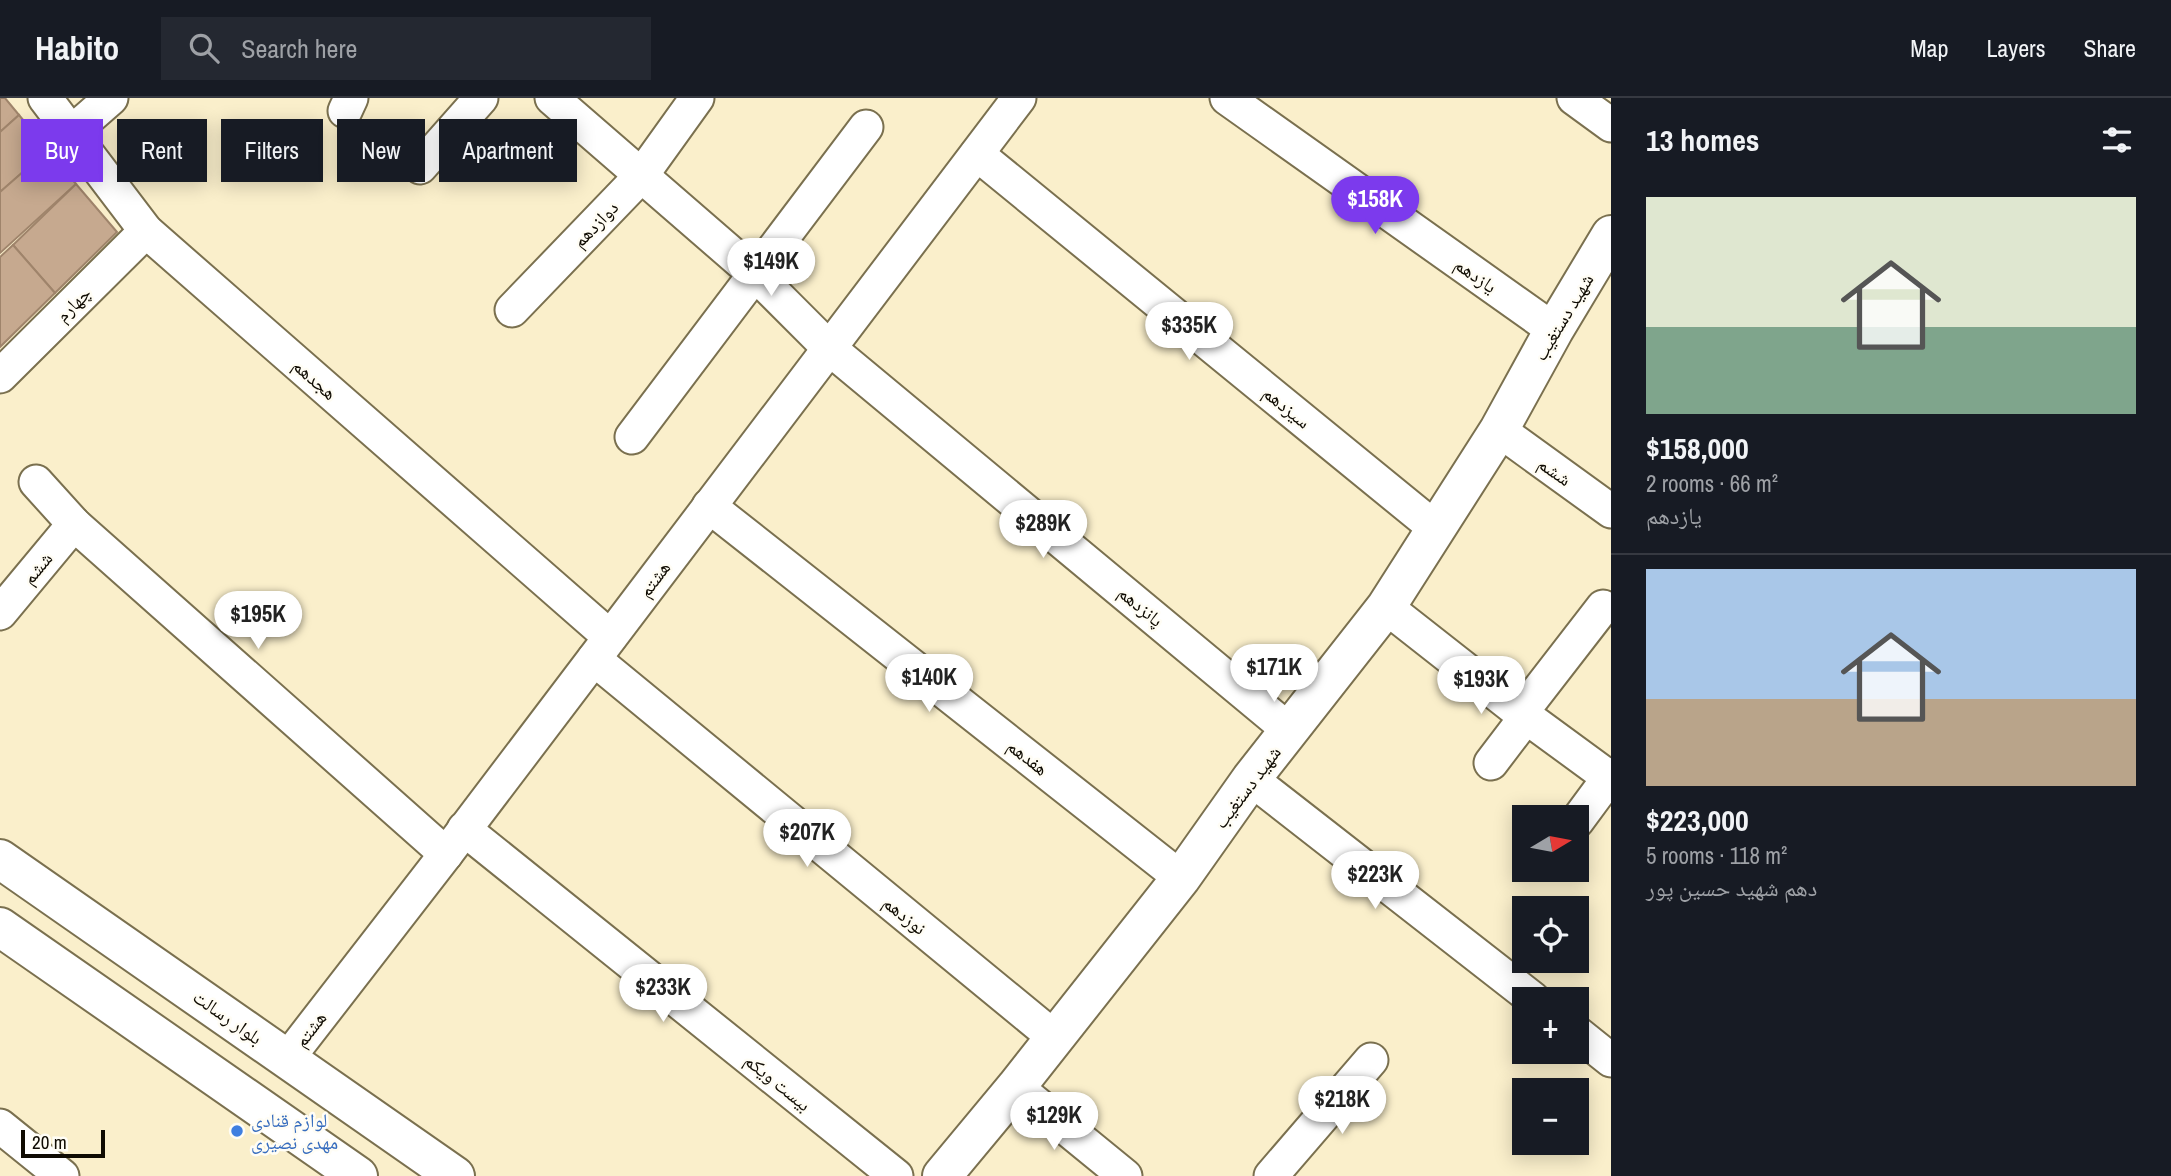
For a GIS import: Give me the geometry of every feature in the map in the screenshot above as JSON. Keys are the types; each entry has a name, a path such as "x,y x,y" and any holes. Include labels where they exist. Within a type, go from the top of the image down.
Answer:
{"main road":[{"name":"شهید دستغیب","path":"942,1176 1181,878 1251,779 1386,607 1499,430 1554,330 1607,254"},
{"name":"بلوار رسالت","path":"1,862 455,1176"},
{"path":"0,927 358,1176"}],"street":[{"name":"هجدهم","path":"45,98 61,119"},
{"path":"86,119 111,98"},
{"path":"425,161 481,98"},
{"name":"پانزدهم","path":"552,98 755,274 829,348 1290,730"},
{"name":"دوازدهم","path":"512,310 641,176 697,98"},
{"name":"هشتم","path":"288,1058 1019,98"},
{"name":"یازدهم","path":"1227,98 1554,330"},
{"path":"1574,98 1611,125"},
{"path":"632,437 866,127"},
{"name":"سیزدهم","path":"977,154 1435,528"},
{"name":"هجدهم","path":"103,174 146,231 602,648"},
{"name":"چهارم","path":"0,376 146,231"},
{"name":"ششم","path":"1499,430 1611,510"},
{"name":"بیست ویکم","path":"36,482 74,524 455,842 896,1176"},
{"name":"هفدهم","path":"709,506 1181,878"},
{"name":"ششم","path":"0,613 74,524"},
{"path":"1386,607 1523,715 1611,777 1589,805"},
{"path":"1491,763 1603,607"},
{"name":"نوزدهم","path":"602,648 1055,1038"},
{"path":"1251,779 1518,987"},
{"path":"1589,1043 1611,1060"},
{"path":"1271,1176 1371,1060"},
{"path":"1016,1087 1125,1176"},
{"path":"0,1126 62,1176"}],"building":[{"path":"0,98 5,98 19,115 0,132"},
{"path":"19,115 22,119 21,174 0,192 0,132"},
{"path":"21,174 21,182 76,184 0,253 0,192"},
{"path":"76,184 117,232 55,293 13,245"},
{"path":"13,245 55,293 0,347 0,257"}],"place":[{"name":"لوازم قنادی مهدی نصیری","path":"237,1131"}]}
